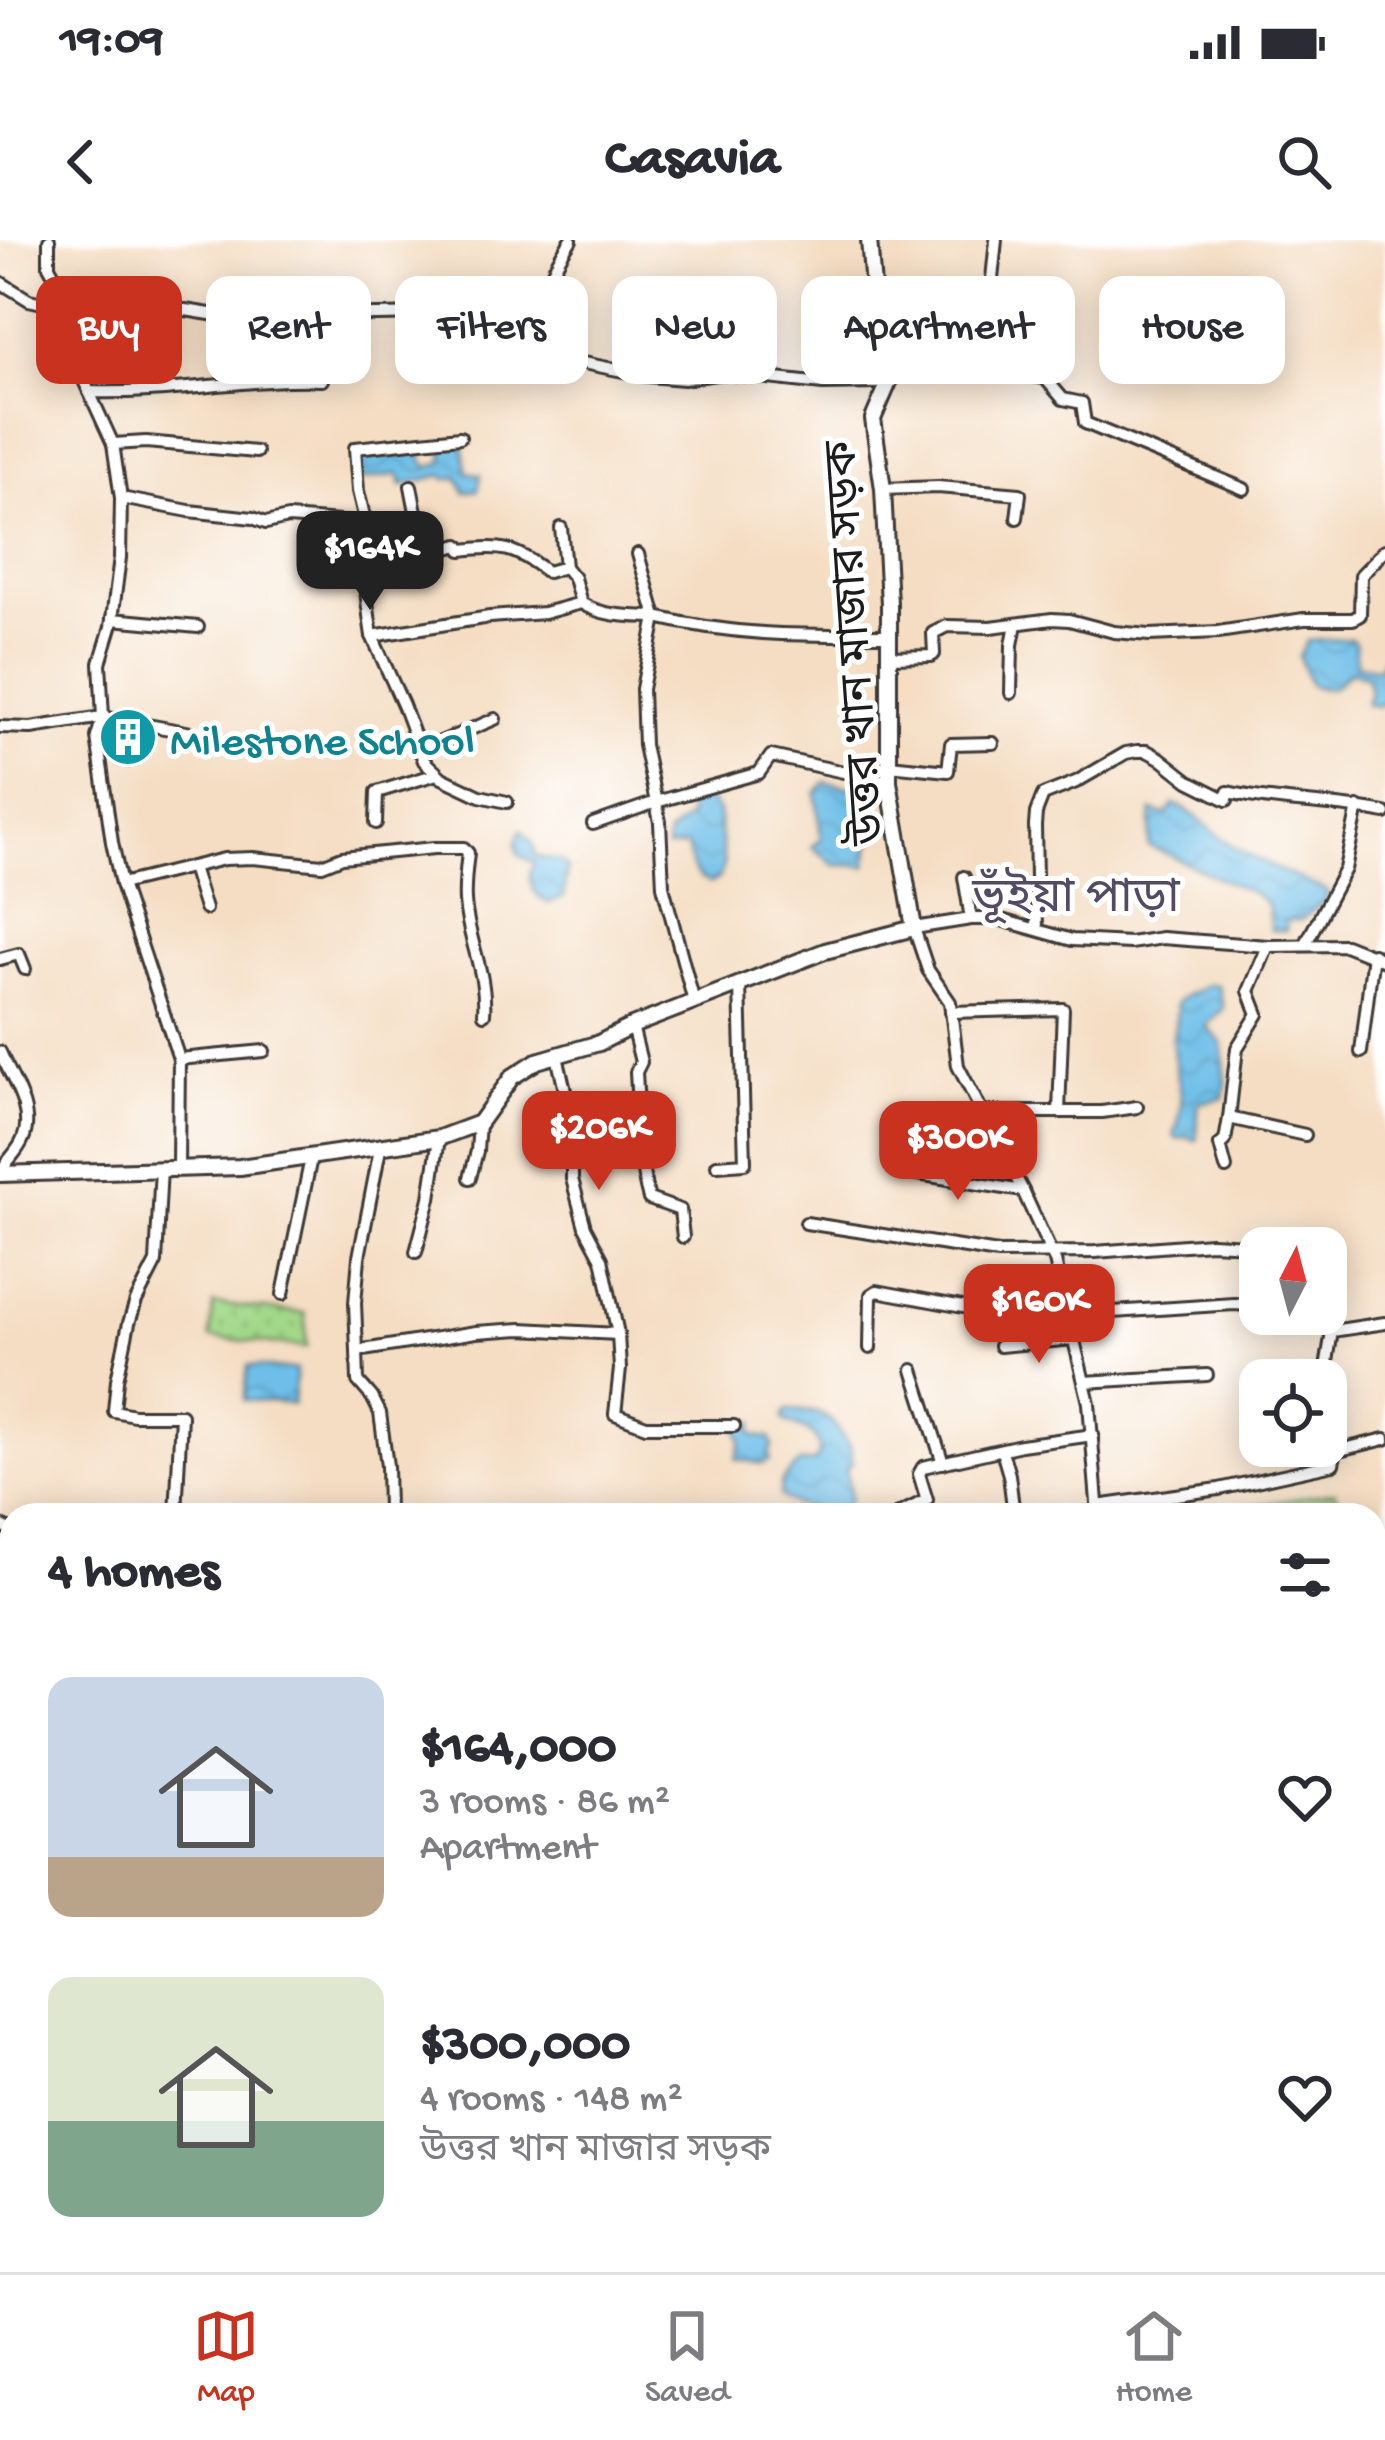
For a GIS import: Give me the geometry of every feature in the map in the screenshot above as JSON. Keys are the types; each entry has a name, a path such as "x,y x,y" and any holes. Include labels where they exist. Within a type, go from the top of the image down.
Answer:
{"main road":[{"name":"উত্তর খান মাজার সড়ক","path":"868,240 873,276"},
{"name":"উত্তর খান মাজার সড়ক","path":"888,384 873,419 883,489 891,657 889,782 914,928"},
{"path":"0,1174 240,1166 439,1138 478,1123 512,1077 537,1061 599,1043 825,951 914,928"}],"street":[{"path":"49,240 49,266 55,276"},
{"path":"551,276 571,240"},
{"path":"992,276 996,240"},
{"path":"0,282 36,302"},
{"path":"182,310 254,321 395,315"},
{"path":"85,384 113,444 121,498 120,558 100,663 104,718 98,737 121,884 179,1058 178,1168"},
{"path":"89,392 240,384"},
{"path":"1050,384 1063,399 1082,403 1085,423 1244,489"},
{"path":"460,437 356,448 372,636 424,761 437,774 480,796 507,802"},
{"path":"113,444 146,442 256,452"},
{"path":"412,486 424,553"},
{"path":"883,489 938,487 1020,494 1017,518"},
{"path":"121,498 189,512 253,518 266,524 288,518 366,524"},
{"path":"561,528 566,567 581,603"},
{"path":"404,560 459,545 462,550 513,550 547,572 566,567"},
{"path":"891,657 931,656 933,634 947,626 1070,620 1114,632 1150,635 1218,632 1304,619 1353,619 1360,615 1361,575 1385,550"},
{"path":"638,554 656,617 642,689 644,745 660,822 663,886 694,1002"},
{"path":"372,636 544,613 581,603 620,616 656,617 704,629 766,635 890,635"},
{"path":"112,619 198,627"},
{"path":"1011,693 1016,624"},
{"path":"0,727 31,728 104,718 193,733"},
{"path":"419,751 495,719"},
{"path":"890,765 948,771 952,744 993,743"},
{"path":"1036,929 1035,826 1043,795 1126,753 1147,751 1189,782 1227,800 1228,793 1385,812"},
{"path":"592,824 759,773 771,756 889,782"},
{"path":"376,823 377,792 437,774"},
{"path":"1305,946 1346,869 1358,807"},
{"path":"121,884 224,859 322,865 342,857 464,848 468,853 465,903 484,978 484,1014"},
{"path":"192,867 206,909"},
{"path":"964,877 971,919"},
{"path":"914,928 998,920 1072,940 1130,943 1162,938 1268,946 1346,945 1385,961"},
{"name":"উত্তর খান মাজার সড়ক","path":"914,928 928,970 950,1002 958,1066 1052,1253 1094,1435 1096,1503"},
{"path":"1226,1168 1220,1144 1225,1141 1237,1048 1258,1014 1249,991 1268,946"},
{"path":"0,959 19,953 26,969"},
{"path":"1361,1052 1372,954"},
{"path":"718,1166 745,1163 740,985"},
{"path":"951,1012 1063,1009 1059,1112"},
{"path":"632,1026 640,1062 636,1072 641,1174 649,1199 680,1210 683,1238"},
{"path":"179,1058 264,1051"},
{"path":"0,1052 25,1107 26,1136 0,1174"},
{"path":"557,1056 572,1121 572,1178 585,1227 602,1259 618,1334 615,1414 646,1426 734,1426"},
{"path":"982,1112 1102,1112 1137,1106"},
{"path":"1228,1118 1305,1135"},
{"path":"470,1178 478,1123"},
{"path":"416,1252 439,1138"},
{"path":"380,1148 355,1303 358,1381 380,1413 388,1503"},
{"path":"283,1294 311,1158"},
{"path":"161,1168 156,1262 129,1323 114,1411 181,1415 177,1503"},
{"path":"899,1171 1023,1191"},
{"path":"806,1223 982,1251 1052,1253 1239,1245"},
{"path":"870,1348 871,1294 877,1291 1022,1318 1239,1304"},
{"path":"1347,1329 1385,1323"},
{"path":"357,1351 498,1330 618,1334"},
{"path":"1000,1346 1074,1340"},
{"path":"914,1370 943,1463"},
{"path":"1084,1382 1207,1375"},
{"path":"927,1503 923,1466 1094,1435"},
{"path":"1347,1448 1385,1439"},
{"path":"1002,1451 1012,1503"},
{"path":"1138,1503 1319,1467"},
{"path":"921,1503 927,1500"}],"green space":[{"path":"213,1304 305,1313 307,1347 210,1338"},
{"path":"1335,1492 1338,1503 1271,1503"}],"water":[{"path":"463,443 467,472 481,475 478,490 465,492 458,477 443,475 402,485 399,474 361,480 360,455 417,449 427,467 444,462 442,446"},
{"path":"1351,638 1356,664 1378,669 1385,657 1385,704 1366,704 1370,691 1366,677 1351,671 1330,688 1310,685 1299,656 1307,641"},
{"path":"825,782 870,791 875,819 866,866 835,865 812,847 821,839 816,793"},
{"path":"706,795 718,812 724,865 720,877 710,883 696,873 687,846 667,848 667,836 689,817 688,797"},
{"path":"1174,804 1241,851 1327,891 1327,899 1301,920 1287,920 1286,930 1271,930 1267,904 1256,895 1149,846 1152,811 1166,815"},
{"path":"521,830 533,843 535,856 561,861 567,868 564,897 548,903 534,891 530,875 534,863 519,855 516,843"},
{"path":"1208,984 1218,985 1224,1008 1206,1026 1222,1043 1224,1098 1198,1103 1197,1140 1177,1139 1181,1099 1173,1045 1176,1004"},
{"path":"248,1366 296,1370 293,1404 244,1400"},
{"path":"788,1410 810,1412 833,1423 850,1446 848,1503 794,1503 780,1496 781,1482 799,1463 814,1462 819,1456 814,1436 783,1416"},
{"path":"744,1421 754,1423 751,1431 755,1436 770,1438 770,1460 763,1464 736,1459 741,1443 738,1429"}],"place":[{"name":"Milestone School","path":"128,737"}],"district":[{"name":"ভূঁইয়া পাড়া","path":"1076,894"}]}
